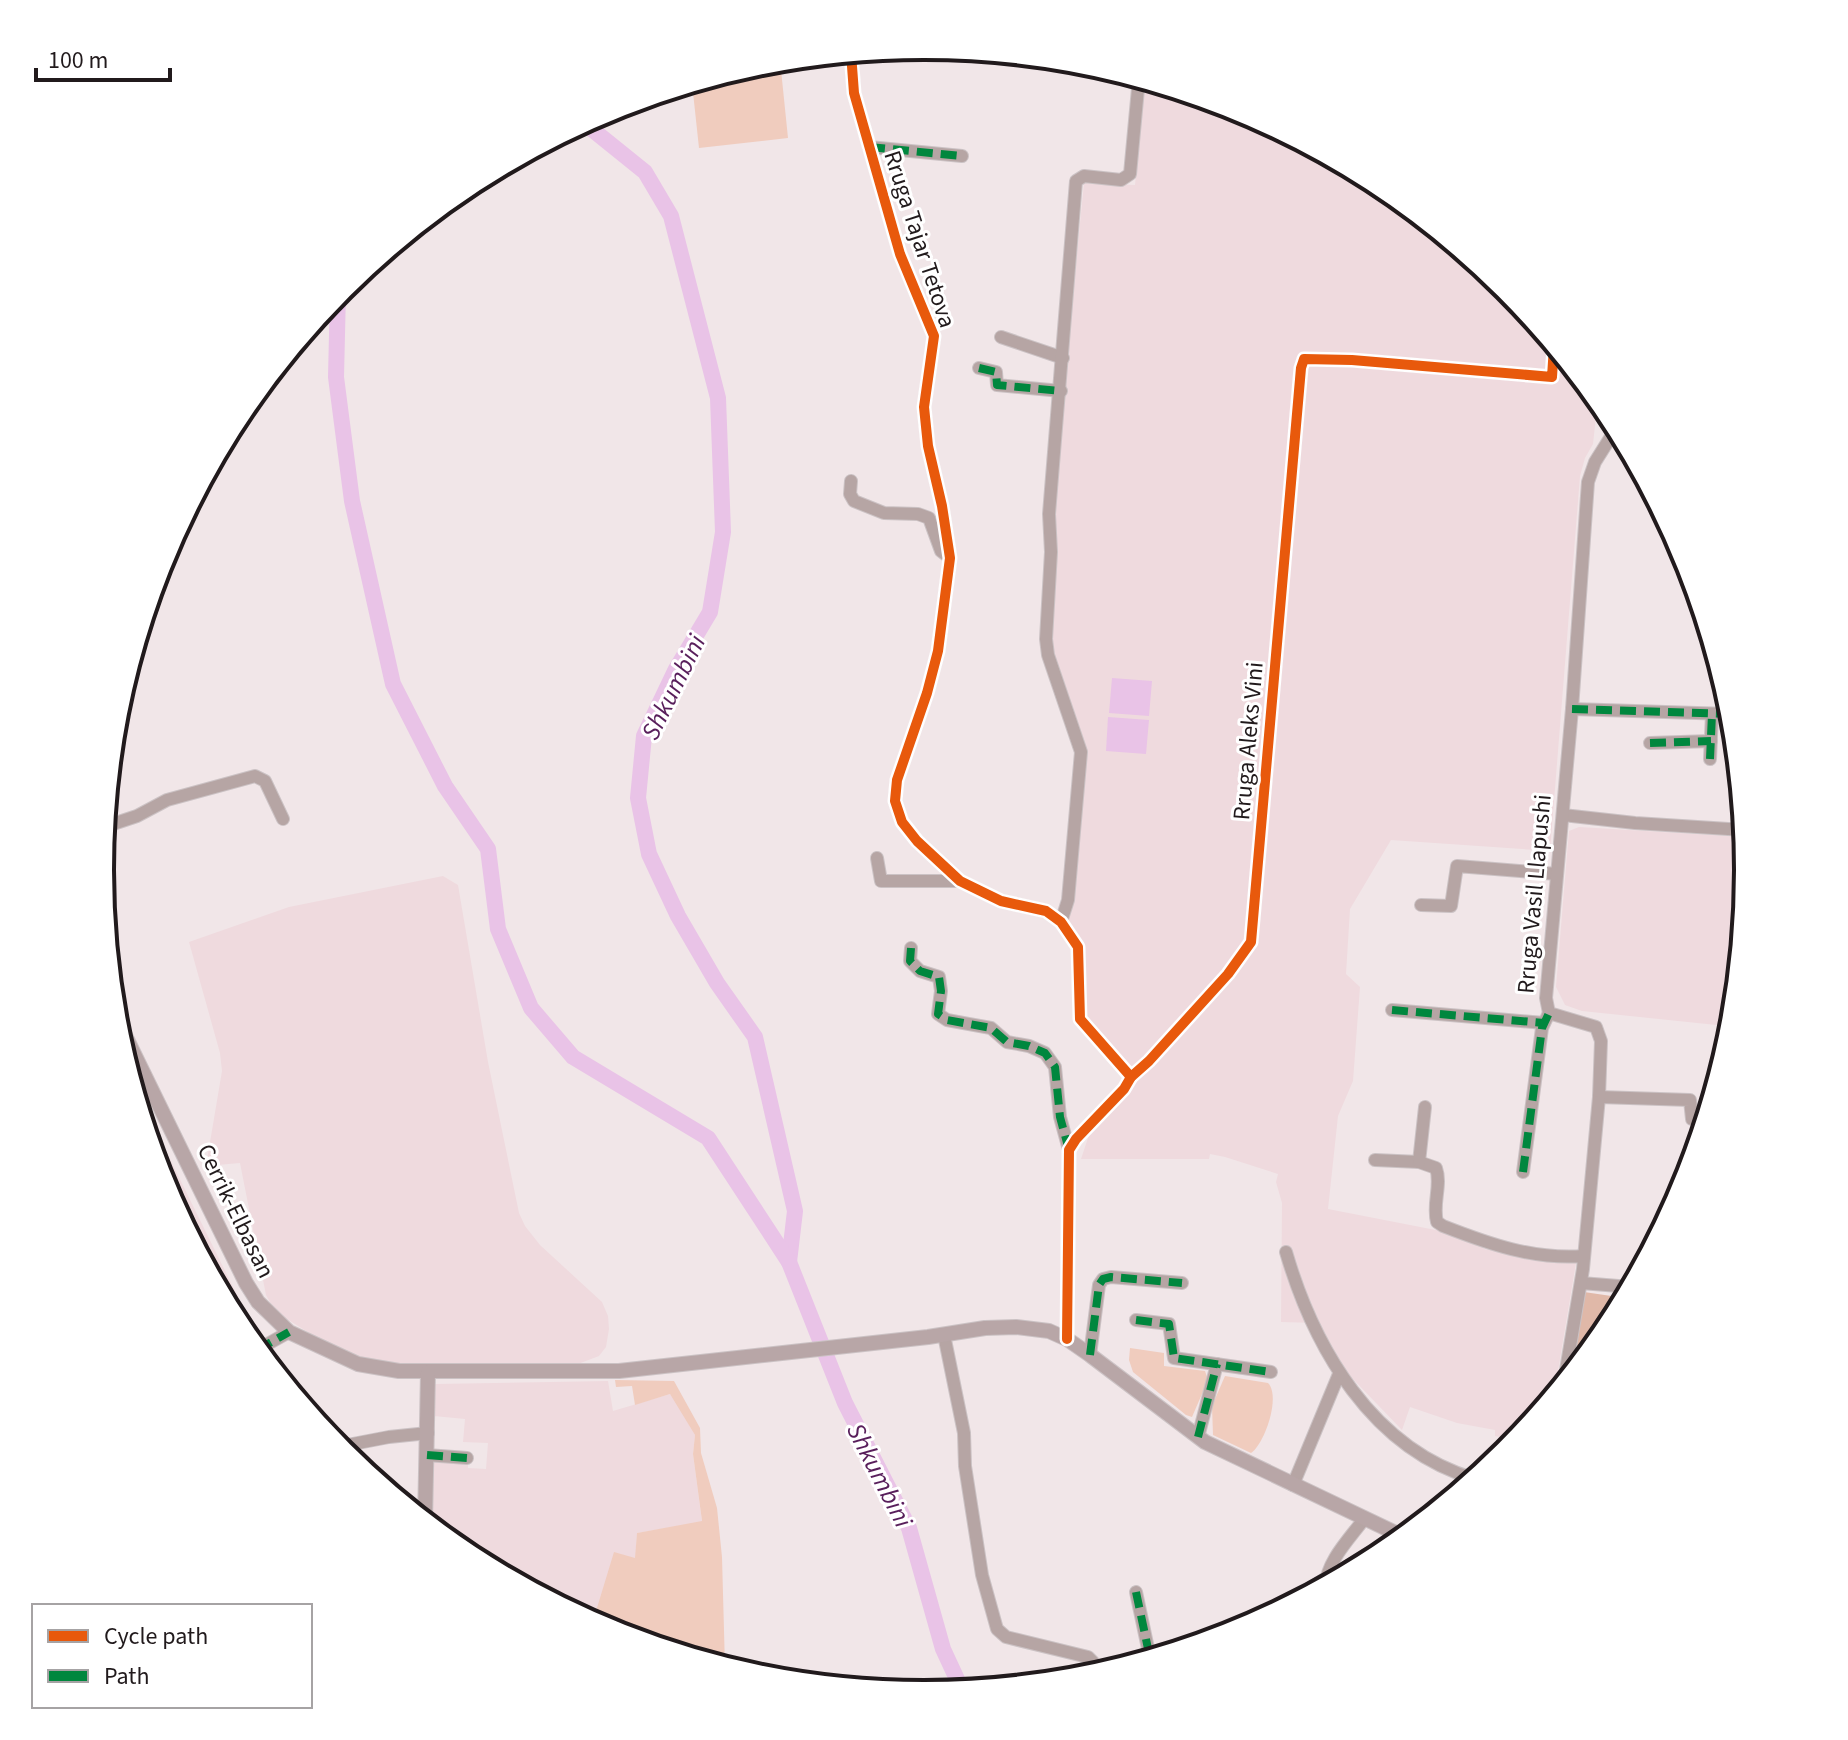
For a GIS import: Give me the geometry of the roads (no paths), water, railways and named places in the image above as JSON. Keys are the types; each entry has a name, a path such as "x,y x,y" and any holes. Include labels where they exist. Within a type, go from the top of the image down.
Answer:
{"main road":[{"name":"Cerrik-Elbasan","path":"145,1091 258,1302 289,1332 309,1344 358,1364 428,1372 619,1371 944,1335"},
{"path":"944,1335 985,1328 1016,1327 1049,1331 1090,1355 1198,1437 1391,1531"},
{"path":"425,1508 428,1372"}],"street":[{"name":"Rruga Tajar Tetova","path":"852,64 854,93 900,254 934,336 924,407 928,446 950,558 938,651 897,780 895,801 902,822 917,841 960,881 1001,901 1046,911 1061,922"},
{"path":"1131,1077 1080,1019 1078,947 1061,922 1068,900 1081,752 1046,647 1051,560 1049,514 1076,181 1084,176 1121,180 1130,174 1138,89"},
{"path":"869,147 962,156"},
{"path":"1001,337 1063,358"},
{"name":"Rruga Aleks Vini","path":"1069,1150 1124,1089 1131,1077 1228,974 1251,942 1304,359 1339,359 1552,377 1553,360"},
{"path":"979,368 996,372 997,385 1061,391"},
{"name":"Rruga Vasil Llapushi","path":"1567,1363 1584,1256 1599,1097 1599,1032 1588,1023 1546,1018 1546,998 1572,709 1588,482 1595,462 1609,440"},
{"path":"851,481 850,494 854,501 884,513 918,514 929,518 941,551 950,558"},
{"path":"1572,709 1718,714"},
{"path":"1710,759 1712,714"},
{"path":"1650,743 1711,741"},
{"path":"116,823 167,800 255,776 265,781 283,819"},
{"path":"1563,815 1732,829"},
{"path":"877,858 881,881 960,881"},
{"path":"1421,905 1451,906 1457,866 1557,874"},
{"path":"911,948 910,961 920,971 939,977 938,1014 947,1020 991,1028 1007,1042 1045,1053 1055,1067 1060,1117 1069,1150 1067,1339"},
{"path":"1392,1010 1546,1018 1523,1172"},
{"path":"1599,1097 1690,1100 1694,1119"},
{"path":"1419,1162 1425,1107"},
{"path":"1375,1160 1419,1162 1436,1168 1435,1215 1437,1222 1443,1226 1494,1246 1530,1253 1584,1256"},
{"path":"1286,1252 1309,1320 1339,1374 1359,1400 1394,1434 1426,1457 1464,1474"},
{"path":"1090,1355 1099,1285 1103,1279 1111,1277 1182,1283"},
{"path":"1581,1283 1618,1286"},
{"path":"1136,1320 1169,1324 1174,1358 1271,1372"},
{"path":"268,1344 289,1332"},
{"path":"944,1335 964,1433 965,1466 982,1575 997,1629 1006,1637 1088,1657 1093,1662"},
{"path":"1198,1437 1217,1364"},
{"path":"1293,1485 1339,1374"},
{"path":"352,1444 428,1433"},
{"path":"427,1455 467,1458"},
{"path":"1331,1570 1364,1519"},
{"path":"1136,1592 1148,1648"}],"waterway":[{"name":"Shkumbini","path":"594,131 645,172 671,216 718,398 723,532 710,612 676,669 644,736 638,798 649,854 678,916 717,983 755,1037 795,1211 789,1262"},
{"name":"Shkumbini","path":"338,312 336,377 352,501 393,684 445,786 488,849 498,929 531,1008 573,1057 708,1138 789,1262 845,1403 909,1528 943,1649 957,1679"}]}
